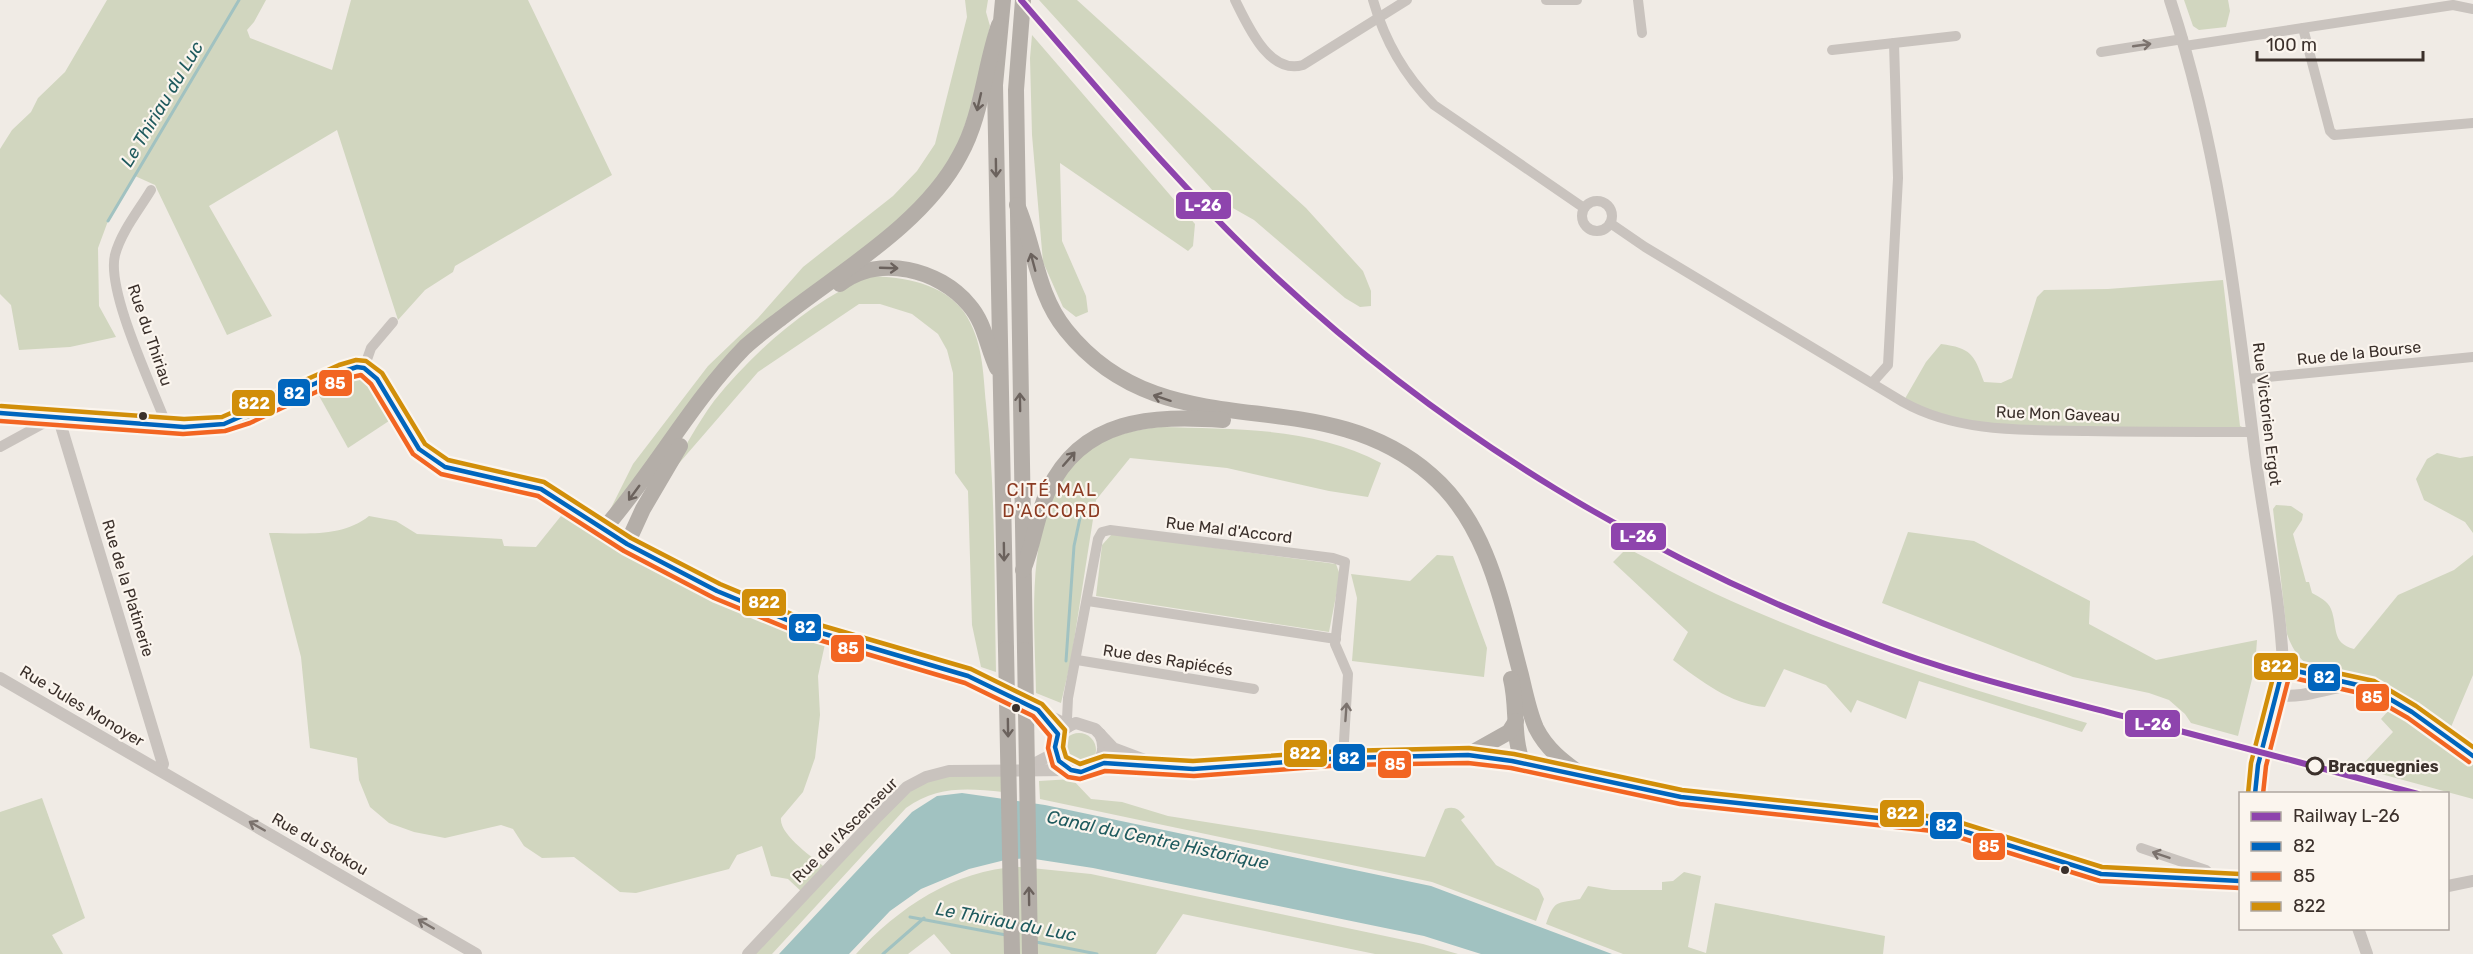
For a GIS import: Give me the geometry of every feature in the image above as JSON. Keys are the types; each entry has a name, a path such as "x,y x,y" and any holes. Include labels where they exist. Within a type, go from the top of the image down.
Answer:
{"highway":[{"path":"1003,0 999,25 995,97 1012,954"},
{"path":"1023,0 1018,45 1017,204 1030,954"},
{"path":"603,530 629,500 711,386 748,345 903,225 941,186 970,135 990,52 999,25"},
{"path":"1017,204 1027,227 1038,279 1051,306 1065,330 1110,372 1142,391 1173,402 1196,407 1269,414 1346,428 1395,448 1433,476 1462,511 1488,560 1536,727 1562,762 1583,776"},
{"path":"627,544 643,509 675,455 718,391 753,352 848,277 871,268 890,267 928,276 945,284 970,305 979,320 999,375"},
{"path":"1023,570 1033,546 1048,491 1060,471 1077,451 1115,428 1156,418 1178,417 1268,424 1343,437 1366,445 1407,468 1423,481 1450,512 1466,538 1488,590 1515,696 1518,752 1523,764"},
{"path":"1468,755 1509,732 1516,720"},
{"path":"1523,764 1536,727"}],"street":[{"path":"1235,0 1266,52 1284,67 1302,65 1407,0"},
{"path":"1372,0 1378,20 1407,72 1434,105 1584,208"},
{"path":"1546,0 1577,0"},
{"path":"1638,0 1642,33"},
{"name":"Rue Victorien Ergot","path":"2170,0 2184,42 2223,207 2283,668 2279,695 2258,768 2255,792"},
{"path":"2101,51 2303,28 2453,5 2473,9"},
{"path":"2303,28 2330,131 2334,135 2473,123"},
{"path":"1832,50 1956,36"},
{"path":"1872,382 1888,365 1898,178 1894,43"},
{"name":"Rue du Thiriau","path":"152,190 121,240 114,257 114,269 124,315 167,426"},
{"path":"1592,202 1602,202 1610,208 1610,222 1604,229 1590,229 1583,222 1584,208 1592,202"},
{"name":"Rue Mon Gaveau","path":"1610,222 1645,247 1914,408 1951,421 1975,426 2032,430 2253,432"},
{"path":"364,368 371,348 393,322"},
{"name":"Rue de la Bourse","path":"2247,379 2473,357"},
{"path":"0,413 167,426 224,424 247,416 341,372 357,367 364,368 377,379 419,449 445,467 541,489 627,544 689,577 792,623 956,672 1072,725 1089,725 1113,748 1126,755 1171,768"},
{"path":"0,447 58,416"},
{"name":"Rue de la Platinerie","path":"58,416 163,764 160,770"},
{"name":"Rue Mal d'Accord","path":"1068,698 1101,532 1110,530 1333,558 1345,562 1336,639 1336,650 1347,666 1348,674 1343,758"},
{"path":"1088,601 1336,639"},
{"name":"Rue des Rapiécés","path":"1077,660 1254,689"},
{"path":"2283,668 2365,686 2388,696 2473,756"},
{"name":"Rue Jules Monoyer","path":"0,678 146,764"},
{"path":"2279,695 2295,697 2355,685"},
{"path":"1038,710 1059,710 1068,698"},
{"path":"1068,698 1072,725"},
{"path":"1038,710 1055,727 1059,761 1071,770 1087,771 1104,764 1171,768 1343,758 1468,755 1523,764 1681,797 1944,825 2101,874 2239,881"},
{"path":"1056,742 1072,725"},
{"path":"1087,771 1103,756 1103,741 1100,734"},
{"name":"Rue de l'Ascenseur","path":"1023,770 1049,756 1056,742"},
{"name":"Rue du Stokou","path":"146,764 476,954"},
{"name":"Rue de l'Ascenseur","path":"748,954 908,788 926,777 949,771 1071,770"},
{"path":"2141,848 2206,870 2217,881"},
{"path":"2449,886 2473,881"},
{"path":"2359,930 2367,954"}],"green space":[{"path":"107,0 266,0 247,30 250,38 332,70 351,0 528,0 612,175 455,266 453,272 425,290 398,320 337,130 209,206 272,316 227,335 155,185 135,176 108,221 98,248 99,306 116,337 70,347 19,350 11,305 0,294 0,149 12,130 31,112 38,98 65,72"},
{"path":"965,0 988,0 986,12 990,26 973,102 954,156 909,213 757,332 610,510 633,464 708,366 758,318 803,267 893,196 917,171 935,144 967,17"},
{"path":"1039,0 1077,0 1306,208 1363,271 1371,291 1371,306 1360,307 1345,298 1254,220 1224,203"},
{"path":"2184,0 2228,0 2230,11 2226,27 2199,30 2193,26"},
{"path":"1032,35 1195,224 1193,246 1188,251 1060,163 1062,241 1086,296 1088,312 1076,317 1063,307 1043,262 1032,135 1030,58"},
{"path":"870,276 909,280 945,294 964,312 979,345 992,471 996,672 981,667 972,625 968,491 955,473 953,373 947,350 938,334 912,314 880,304 859,304 758,372 668,476 714,401 747,364 805,314 826,299"},
{"path":"2223,280 2240,426 2253,432 1975,426 1903,402 1926,362 1941,344 1965,350 1970,354 1984,382 2001,383 2012,378 2037,297 2044,290 2108,289"},
{"path":"364,368 398,415 348,448 313,385"},
{"path":"1160,427 1245,430 1301,436 1329,442 1381,463 1368,497 1329,491 1227,468 1130,458 1096,500 1071,660 1061,703 1036,693 1034,626 1038,552 1045,517 1058,486 1078,460 1107,440 1133,431"},
{"path":"2437,453 2460,458 2473,456 2473,533 2465,522 2424,500 2416,479 2427,459"},
{"path":"2276,505 2291,506 2303,514 2293,534 2306,582 2309,582 2312,593 2330,606 2338,638 2342,643 2354,649 2398,595 2454,570 2473,555 2473,675 2451,727 2445,730 2473,756 2473,799 2359,768 2393,732 2381,719 2396,702 2365,686 2358,675 2314,668 2306,663 2292,647 2287,634 2273,509"},
{"path":"569,506 657,561 827,635 818,676 820,715 815,758 803,792 781,818 782,825 791,839 827,869 926,777 1003,770 1003,792 952,790 929,796 906,808 772,954 748,954 804,894 788,879 771,876 762,846 737,855 729,869 636,893 620,892 574,857 542,858 524,846 513,829 501,825 445,838 414,832 389,823 370,807 359,780 357,758 310,748 301,657 269,533 334,531 347,528 369,516 396,521 417,534 502,539 504,546 536,547"},
{"path":"1908,532 1974,541 2090,601 2089,624 2156,660 2257,640 2255,667 2238,736 2191,723 2185,714 2169,700 2149,693 2073,677 1882,603"},
{"path":"1112,534 1336,564 1340,575 1329,632 1096,596 1102,545"},
{"path":"1627,548 1716,594 1806,632 1899,665 2087,723 2082,732 1919,681 1906,719 1857,700 1851,713 1826,685 1784,669 1765,707 1740,701 1716,690 1673,660 1688,632 1613,562"},
{"path":"1437,555 1453,556 1487,648 1484,677 1352,661 1357,598 1351,574 1410,581"},
{"path":"1079,733 1091,738 1096,750 1091,762 1079,767 1067,762 1062,750 1067,738"},
{"path":"1072,779 1091,799 1122,802 1168,816 1425,857 1445,809 1454,808 1465,817 1461,820 1496,865 1539,889 1544,899 1536,921 1432,882 1040,799 1039,781"},
{"path":"42,798 85,918 52,935 63,954 0,954 0,812"},
{"path":"1021,867 1091,874 1423,944 1458,954 1375,954 1183,914 1156,954 1020,954 1007,951 1004,954 951,954 934,934 908,954 856,954 890,921 930,894 974,875 997,869"},
{"path":"1684,872 1701,876 1688,947 1706,953 1715,903 1885,936 1883,954 1623,954 1546,924 1554,906 1580,899 1588,886 1612,890 1662,890 1662,882 1673,881"}],"water":[{"name":"Canal du Centre Historique","path":"962,793 1045,805 1431,886 1612,954 1481,954 1424,936 1093,868 1028,858 1005,860 969,869 921,889 890,911 849,954 779,954 912,812 937,796"}],"waterway":[{"name":"Le Thiriau du Luc","path":"108,221 239,0"},
{"path":"1066,661 1074,546 1083,504"},
{"name":"Le Thiriau du Luc","path":"910,917 1006,935"},
{"path":"883,954 924,918"},
{"name":"Le Thiriau du Luc","path":"1036,942 1097,954"}],"rail line":[{"name":"L-26","path":"1021,0 1146,144 1211,213 1279,280 1344,338 1412,392 1483,442 1556,489 1631,532 1708,572 1787,608 1901,653 1968,675 2411,792"}],"transit line":[{"name":"822","path":"1,406 184,419 222,417 339,365 356,360 366,361 382,373 425,444 448,460 544,482 631,538 720,584 813,623 971,669 1042,704 1065,730 1063,747 1066,757 1080,764 1104,756 1193,761 1342,751 1469,748 1514,754 1682,790 1946,818 2102,867 2239,874"},
{"name":"82","path":"0,413 184,427 224,424 341,372 357,367 364,368 377,379 419,449 445,467 541,489 627,544 717,591 811,630 968,676 1038,710 1058,734 1055,747 1059,761 1071,770 1081,772 1104,763 1193,769 1343,758 1468,755 1512,761 1681,797 1944,825 2101,874 2239,881"},
{"name":"85","path":"0,421 183,434 225,431 250,423 344,379 361,375 371,384 413,454 441,474 538,496 624,551 714,598 809,637 965,683 1033,716 1050,736 1048,748 1053,766 1068,777 1080,779 1105,771 1194,776 1343,765 1468,763 1511,768 1680,804 1942,832 2100,881 2239,888"},
{"name":"822","path":"2248,792 2251,763 2276,666 2282,661 2374,681 2416,706 2473,747"},
{"name":"82","path":"2255,792 2258,765 2283,668 2371,688 2412,712 2473,756"},
{"name":"85","path":"2263,792 2266,766 2289,677 2368,695 2408,718 2469,762"}],"place":[{"name":"Bracquegnies","path":"2315,766"}],"district":[{"name":"CITÉ MAL D'ACCORD","path":"1052,500"}]}
